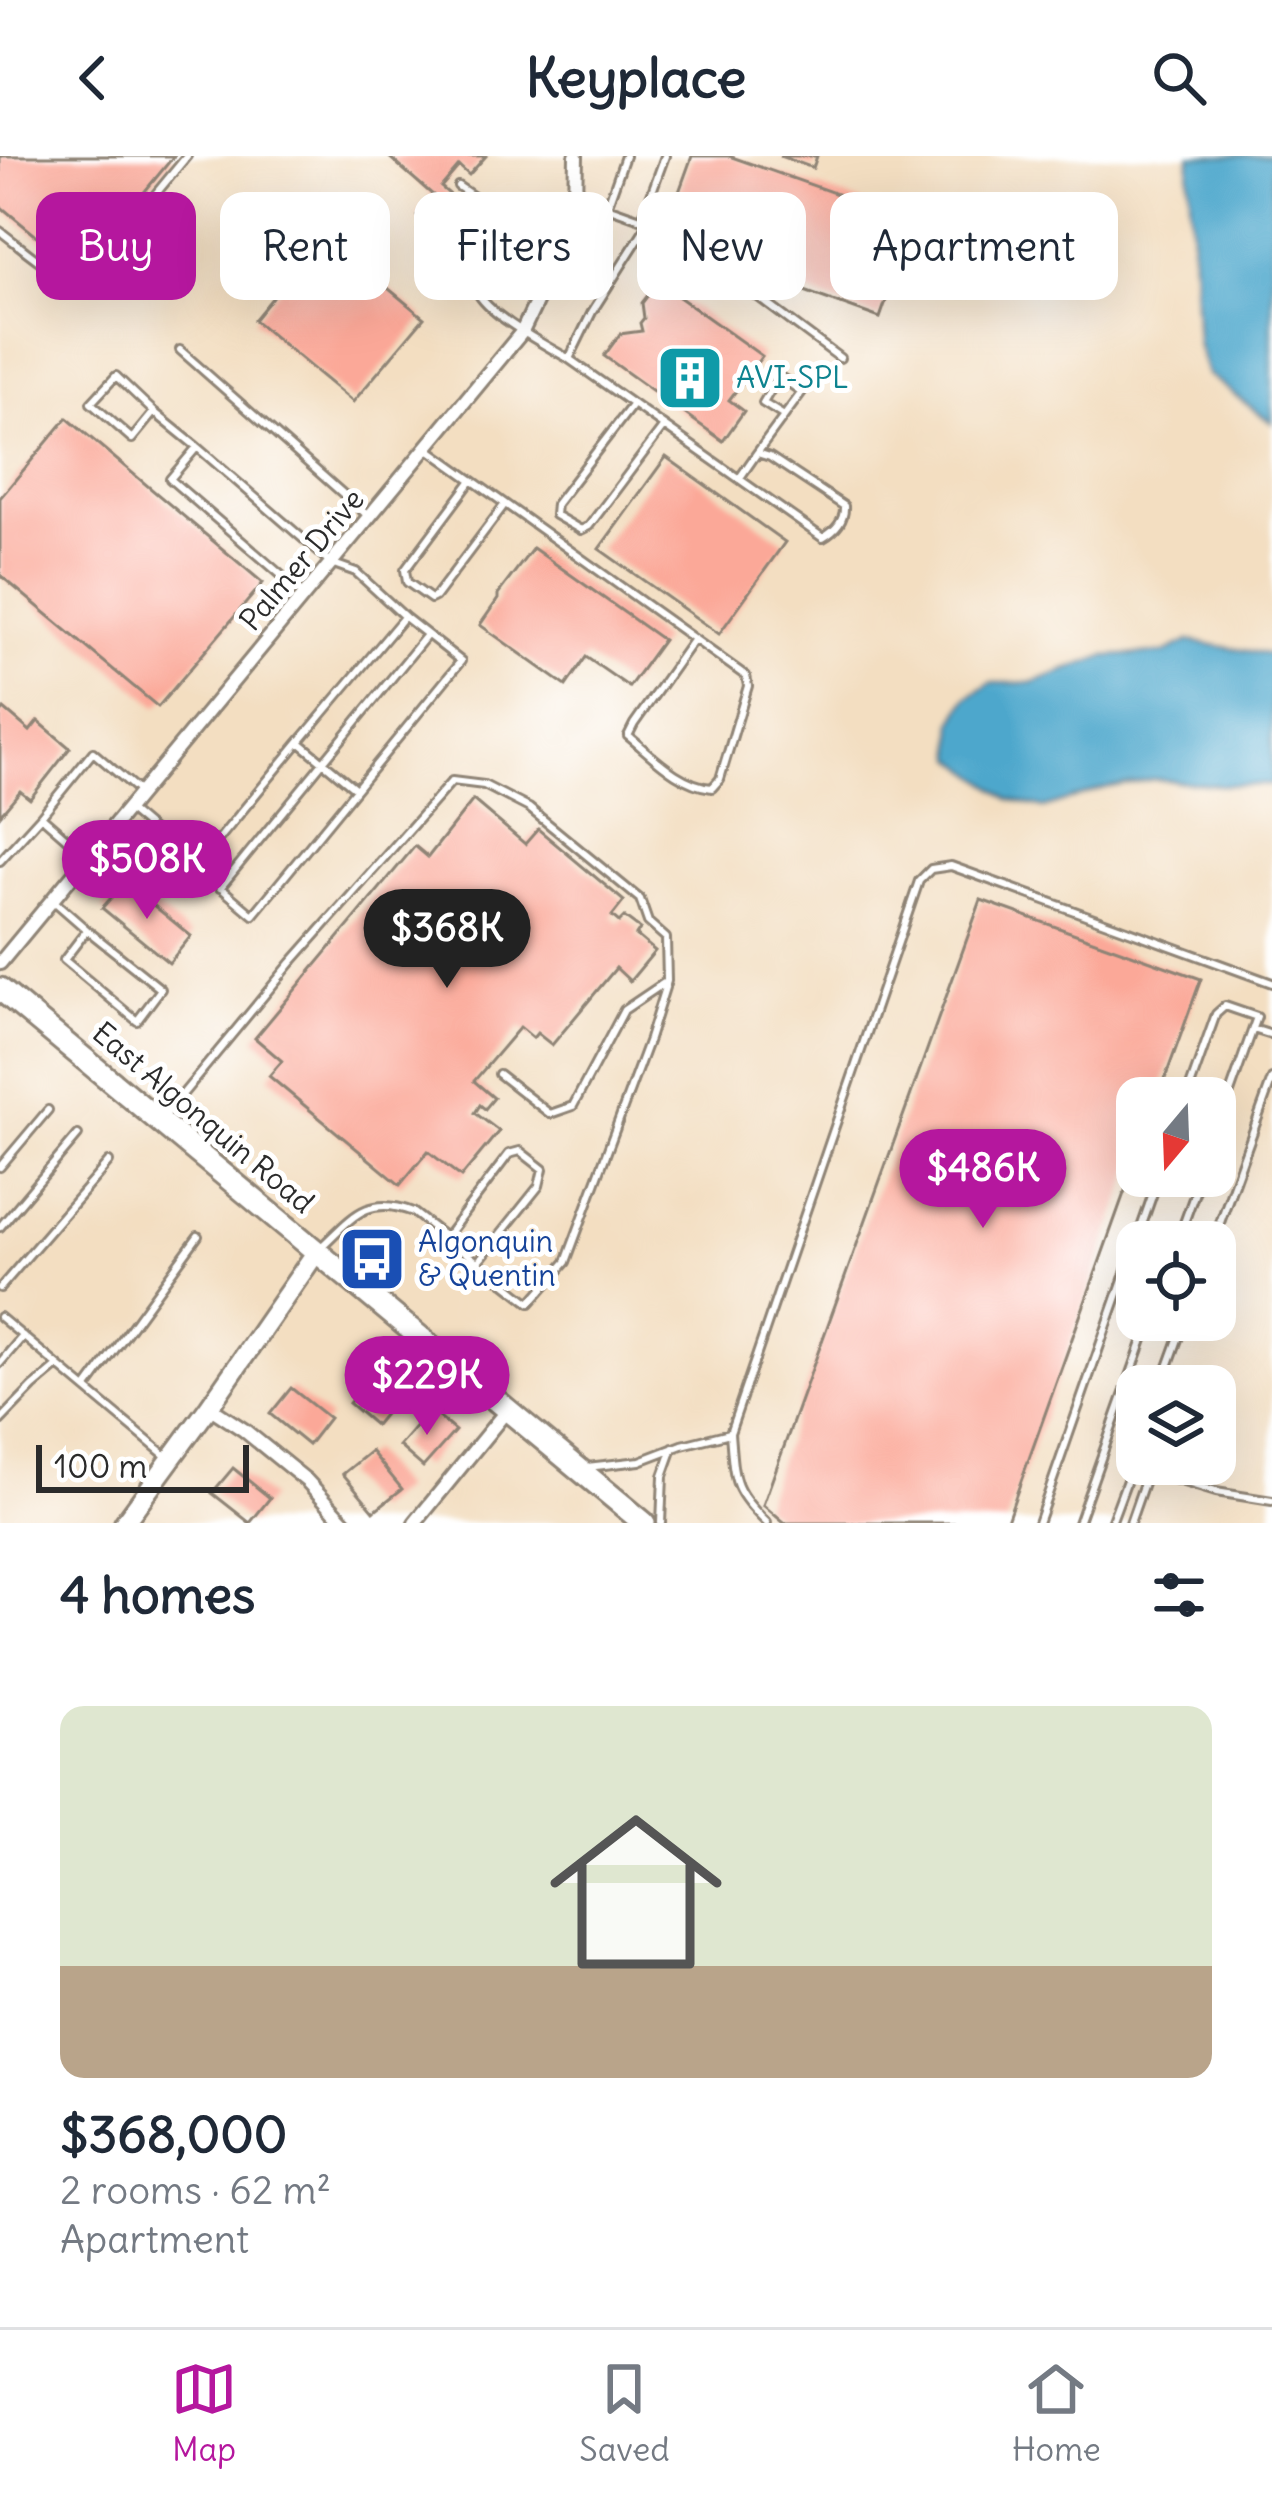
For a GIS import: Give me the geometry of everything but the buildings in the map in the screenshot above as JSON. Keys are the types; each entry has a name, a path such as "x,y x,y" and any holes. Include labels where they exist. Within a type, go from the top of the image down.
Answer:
{"main road":[{"name":"East Algonquin Road","path":"0,989 644,1523"},
{"path":"124,1523 316,1251"}],"street":[{"name":"Palmer Drive","path":"575,192 576,156"},
{"name":"Palmer Drive","path":"0,963 522,332 537,300"},
{"path":"208,1407 308,1480 346,1523"},
{"path":"416,1523 507,1410"}],"lane":[{"path":"157,192 187,156"},
{"path":"613,192 626,156"},
{"path":"654,192 665,156"},
{"path":"458,185 489,210 493,219 489,248 476,282 478,296 522,332 569,358 823,538 833,532 845,515 844,506 757,453"},
{"path":"0,231 36,258"},
{"path":"569,358 637,234"},
{"path":"762,300 840,358"},
{"path":"180,350 370,517"},
{"path":"128,809 253,915 461,661 356,572 331,563 116,376 91,403 132,439 154,412"},
{"path":"739,478 802,392 779,376 763,403 784,416"},
{"path":"633,404 556,504 555,515 581,530 589,526 664,426"},
{"path":"196,447 170,478 304,595"},
{"path":"427,448 746,676 748,686 720,779 712,788 681,778 628,736 694,639"},
{"path":"472,480 405,570 407,582 420,593 436,597 505,504"},
{"path":"196,867 405,617"},
{"path":"220,888 428,635"},
{"path":"299,742 356,789"},
{"path":"0,861 93,752 141,793"},
{"path":"161,1121 291,963 452,781 484,784 529,808 640,898 648,922 666,938 667,981 566,1262 530,1304 412,1212 393,1204 370,1207 354,1216 316,1251"},
{"path":"40,816 88,856"},
{"path":"767,1523 742,1498 733,1472 730,1433 919,881 931,869 951,866 1272,983"},
{"path":"52,900 161,989 137,1021 64,960 87,930"},
{"path":"499,1074 550,1114 573,1106 624,1010 667,981"},
{"path":"1194,1077 1216,1014 1225,1006 1257,1017 1236,1077"},
{"path":"1253,1029 1272,1035"},
{"path":"1221,1221 1272,1079"},
{"path":"0,1167 48,1110"},
{"path":"0,1227 78,1135"},
{"path":"446,1237 509,1154 520,1151 536,1162 543,1169 539,1186 478,1262"},
{"path":"0,1288 109,1162"},
{"path":"86,1389 198,1236"},
{"path":"1038,1523 1116,1300"},
{"path":"0,1317 169,1459"},
{"path":"0,1364 23,1336"},
{"path":"1078,1523 1143,1341"},
{"path":"0,1421 58,1366"},
{"path":"577,1468 640,1461 730,1433"},
{"path":"661,1523 663,1476 673,1448"},
{"path":"1130,1523 1151,1472 1216,1492 1272,1501"},
{"path":"1112,1523 1126,1485"}],"water":[{"path":"1190,156 1272,156 1272,423 1207,374 1197,343"},
{"path":"1189,641 1272,655 1272,785 1154,779 1104,788 1044,808 1009,799 955,758 953,722 967,698 990,683 1031,683 1105,656 1164,653"}],"place":[{"name":"AVI-SPL","path":"690,378"},
{"name":"Algonquin & Quentin","path":"372,1259"}]}
